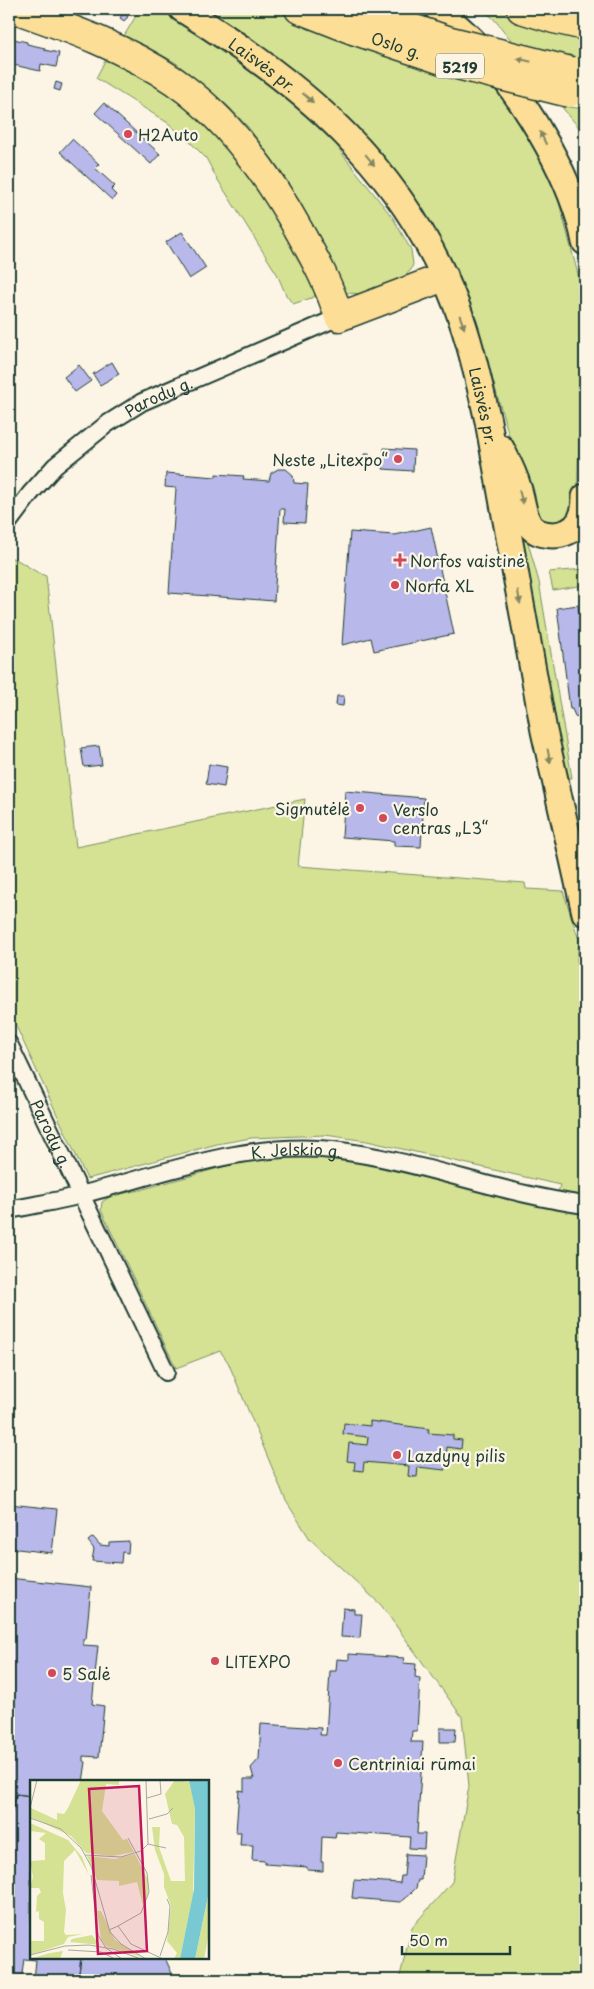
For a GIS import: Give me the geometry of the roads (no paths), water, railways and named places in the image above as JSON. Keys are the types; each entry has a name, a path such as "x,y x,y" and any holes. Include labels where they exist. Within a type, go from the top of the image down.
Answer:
{"highway":[{"path":"15,9 126,53 173,80 218,118 241,143 264,173 289,212 325,279 339,317 444,277"},
{"name":"Oslo g.","path":"299,9 356,16 447,40 578,83"},
{"path":"521,9 585,26"}],"main road":[{"name":"Laisvės pr.","path":"182,9 255,56 312,101 337,124 388,183 410,215 444,277 465,330 488,421 544,731 585,913"},
{"path":"438,9 489,58 536,122 574,203 585,242"},
{"path":"488,421 518,486 529,524 537,531 547,535 558,536 570,531 578,524 585,511 585,497"}],"street":[{"name":"Parodų g.","path":"9,522 30,494 56,466 107,424 142,402 339,317"},
{"name":"Parodų g.","path":"9,1044 166,1372"},
{"name":"K. Jelskio g.","path":"9,1212 14,1209 82,1195 219,1157 256,1151 296,1149 332,1150 374,1157 585,1205"}],"place":[{"name":"H2Auto","path":"128,134"},
{"name":"Neste „Litexpo“","path":"398,459"},
{"name":"Norfos vaistinė","path":"400,560"},
{"name":"Norfa XL","path":"395,585"},
{"name":"Sigmutėlė","path":"360,808"},
{"name":"Verslo centras „L3“","path":"383,818"},
{"name":"Lazdynų pilis","path":"397,1455"},
{"name":"LITEXPO","path":"215,1661"},
{"name":"5 Salė","path":"52,1673"},
{"name":"Centriniai rūmai","path":"338,1763"}]}
